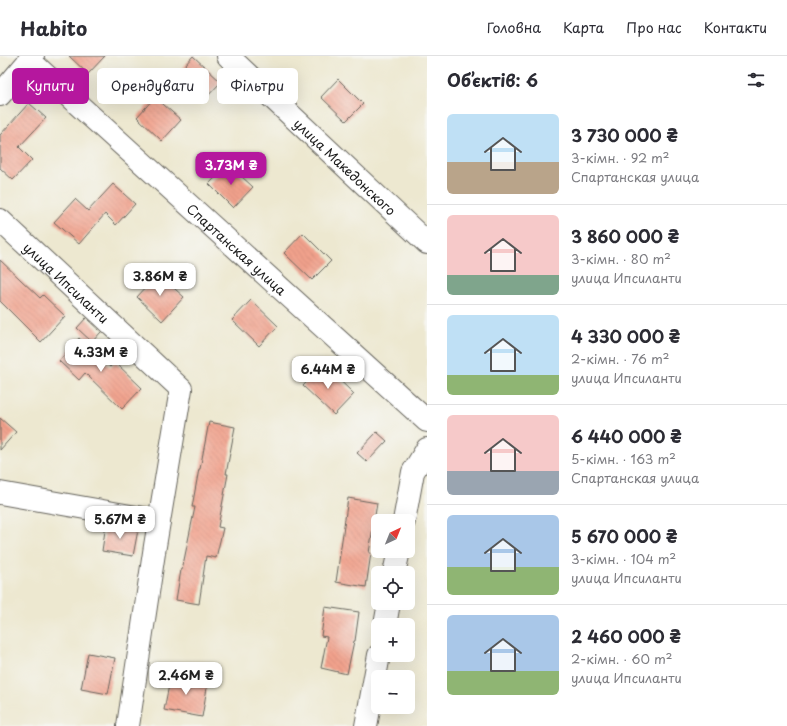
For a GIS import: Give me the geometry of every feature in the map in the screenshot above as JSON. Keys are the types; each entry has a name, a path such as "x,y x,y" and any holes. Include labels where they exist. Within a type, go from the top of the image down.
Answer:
{"street":[{"name":"улица Македонского","path":"228,56 427,243"},
{"path":"0,95 31,58"},
{"name":"Спартанская улица","path":"31,58 427,421"},
{"name":"улица Ипсиланти","path":"0,220 182,389 153,554 128,726"},
{"path":"405,514 414,472 427,449"},
{"path":"0,493 159,521"},
{"path":"366,726 378,662"}],"building":[{"path":"69,56 105,56 89,73 89,68 82,68"},
{"path":"193,56 206,68 182,68"},
{"path":"209,71 217,78 217,86 209,95"},
{"path":"338,79 363,104 346,121 321,97"},
{"path":"28,104 30,104 46,118 19,147 32,160 13,180 0,168 0,135"},
{"path":"149,104 163,104 181,120 162,141 137,117"},
{"path":"228,164 253,187 233,208 209,184"},
{"path":"113,184 135,204 116,225 105,214 79,244 54,222 75,199 88,211"},
{"path":"303,233 331,261 312,280 284,253"},
{"path":"0,260 40,298 43,295 65,316 41,342 0,301"},
{"path":"158,274 184,297 162,321 137,297"},
{"path":"251,300 278,326 259,346 232,320"},
{"path":"86,318 101,332 92,342 77,328"},
{"path":"79,338 110,367 115,362 142,388 122,409 85,373 79,380 59,361"},
{"path":"323,364 354,394 334,415 303,386"},
{"path":"0,418 16,432 0,450"},
{"path":"209,422 235,427 218,527 223,528 216,558 206,556 199,604 176,600 195,507 192,507"},
{"path":"377,432 387,441 367,462 357,453"},
{"path":"348,498 377,503 375,514 371,514 371,540 369,553 371,553 366,587 336,582"},
{"path":"106,524 138,530 133,556 102,551"},
{"path":"325,607 359,612 355,641 347,674 321,668 327,637 321,636"},
{"path":"88,653 115,658 108,694 81,689"},
{"path":"171,675 208,682 202,717 164,710"}]}
